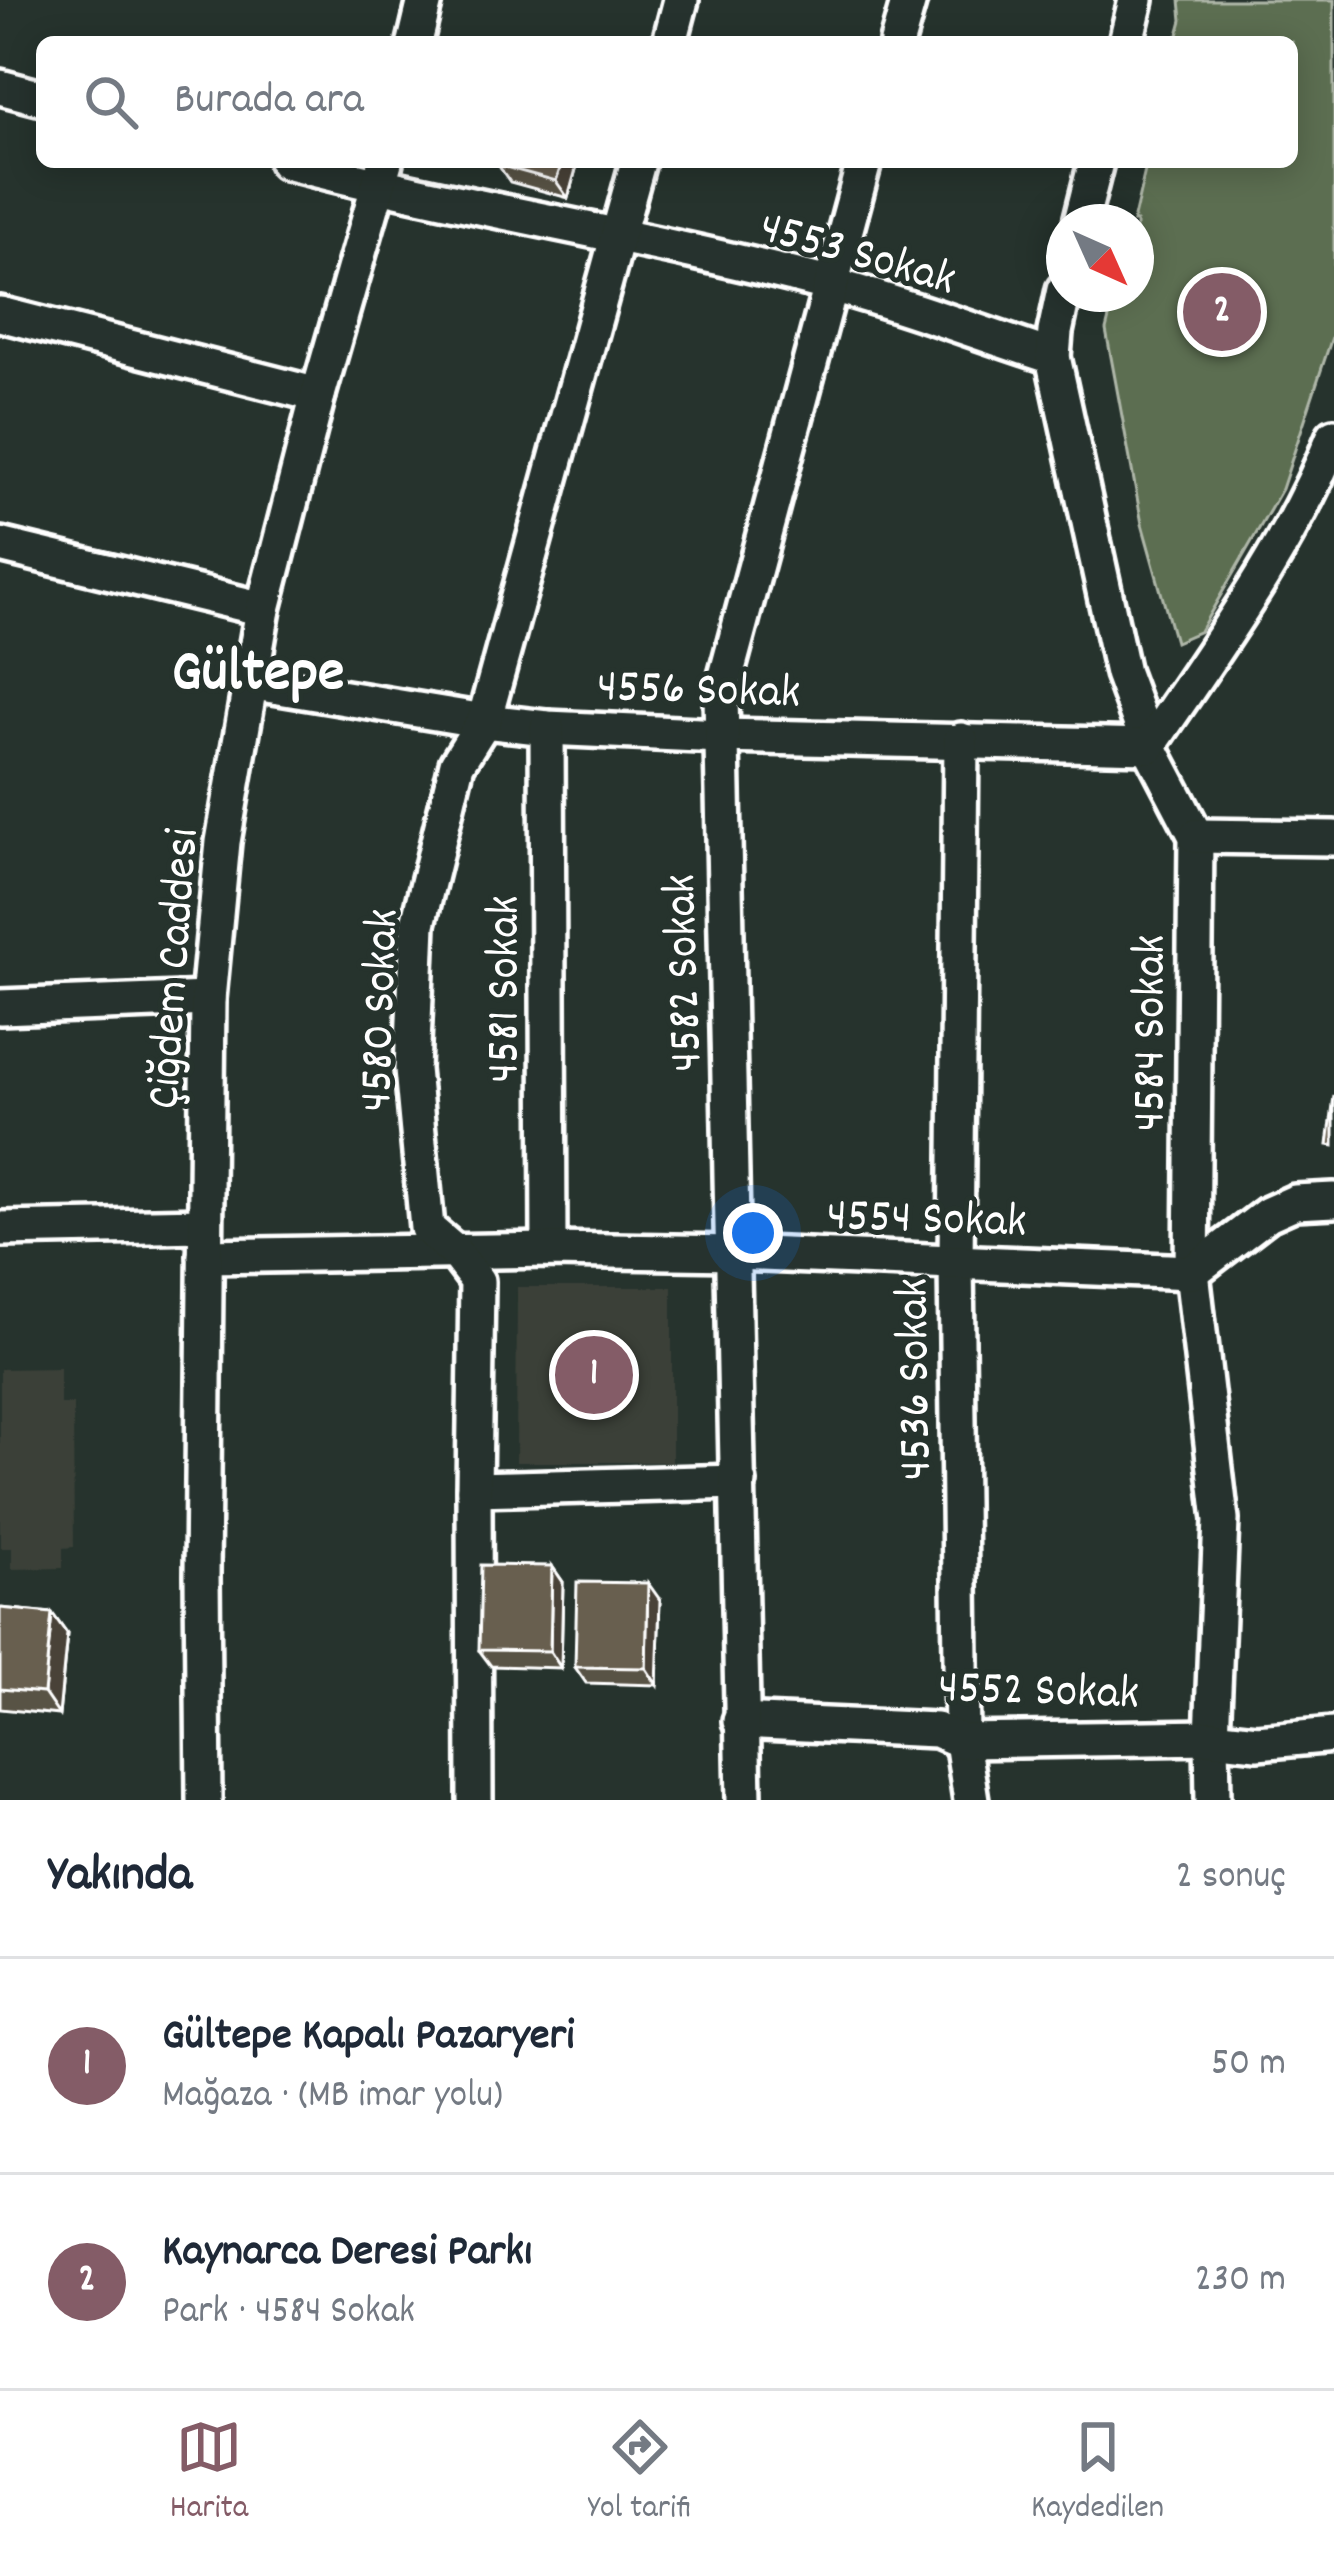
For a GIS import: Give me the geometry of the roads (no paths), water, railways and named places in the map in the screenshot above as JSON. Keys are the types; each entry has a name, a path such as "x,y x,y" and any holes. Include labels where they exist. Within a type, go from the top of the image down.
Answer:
{"street":[{"path":"416,36 425,0"},
{"path":"672,36 681,0"},
{"path":"899,36 909,0"},
{"path":"1127,36 1136,0"},
{"path":"0,87 36,96"},
{"name":"4553 Sokak","path":"334,168 382,174 619,236 830,284 1053,357"},
{"name":"4580 Sokak","path":"475,1800 477,1281 455,1252 427,1228 412,1069 418,924 457,764 484,721 636,168"},
{"name":"4582 Sokak","path":"744,1800 722,695 862,168"},
{"path":"1086,204 1094,168"},
{"name":"Çiğdem Caddesi","path":"204,1800 208,1000 223,842 262,610 382,174"},
{"name":"4584 Sokak","path":"1059,312 1053,357 1121,673 1149,746 1196,836 1192,1273 1221,1520 1213,1800"},
{"path":"0,314 318,395"},
{"path":"1149,746 1220,642 1314,486 1334,436"},
{"path":"0,545 262,610"},
{"name":"4556 Sokak","path":"249,682 548,728 1149,746"},
{"name":"4581 Sokak","path":"548,728 549,1250"},
{"name":"4536 Sokak","path":"961,740 956,1263 962,1741 971,1800"},
{"path":"1196,836 1334,838"},
{"path":"0,1007 208,1000"},
{"path":"1192,1273 1268,1214 1295,1202 1334,1200"},
{"name":"4554 Sokak","path":"0,1229 455,1252 735,1253 1192,1273"},
{"path":"474,1489 739,1482"},
{"name":"4552 Sokak","path":"740,1721 936,1730 962,1741 1212,1737 1257,1742 1334,1735"}],"place":[{"name":"Kaynarca Deresi Parkı","path":"1222,312"},
{"name":"Gültepe Kapalı Pazaryeri","path":"594,1375"}],"district":[{"name":"Gültepe","path":"258,667"}]}
